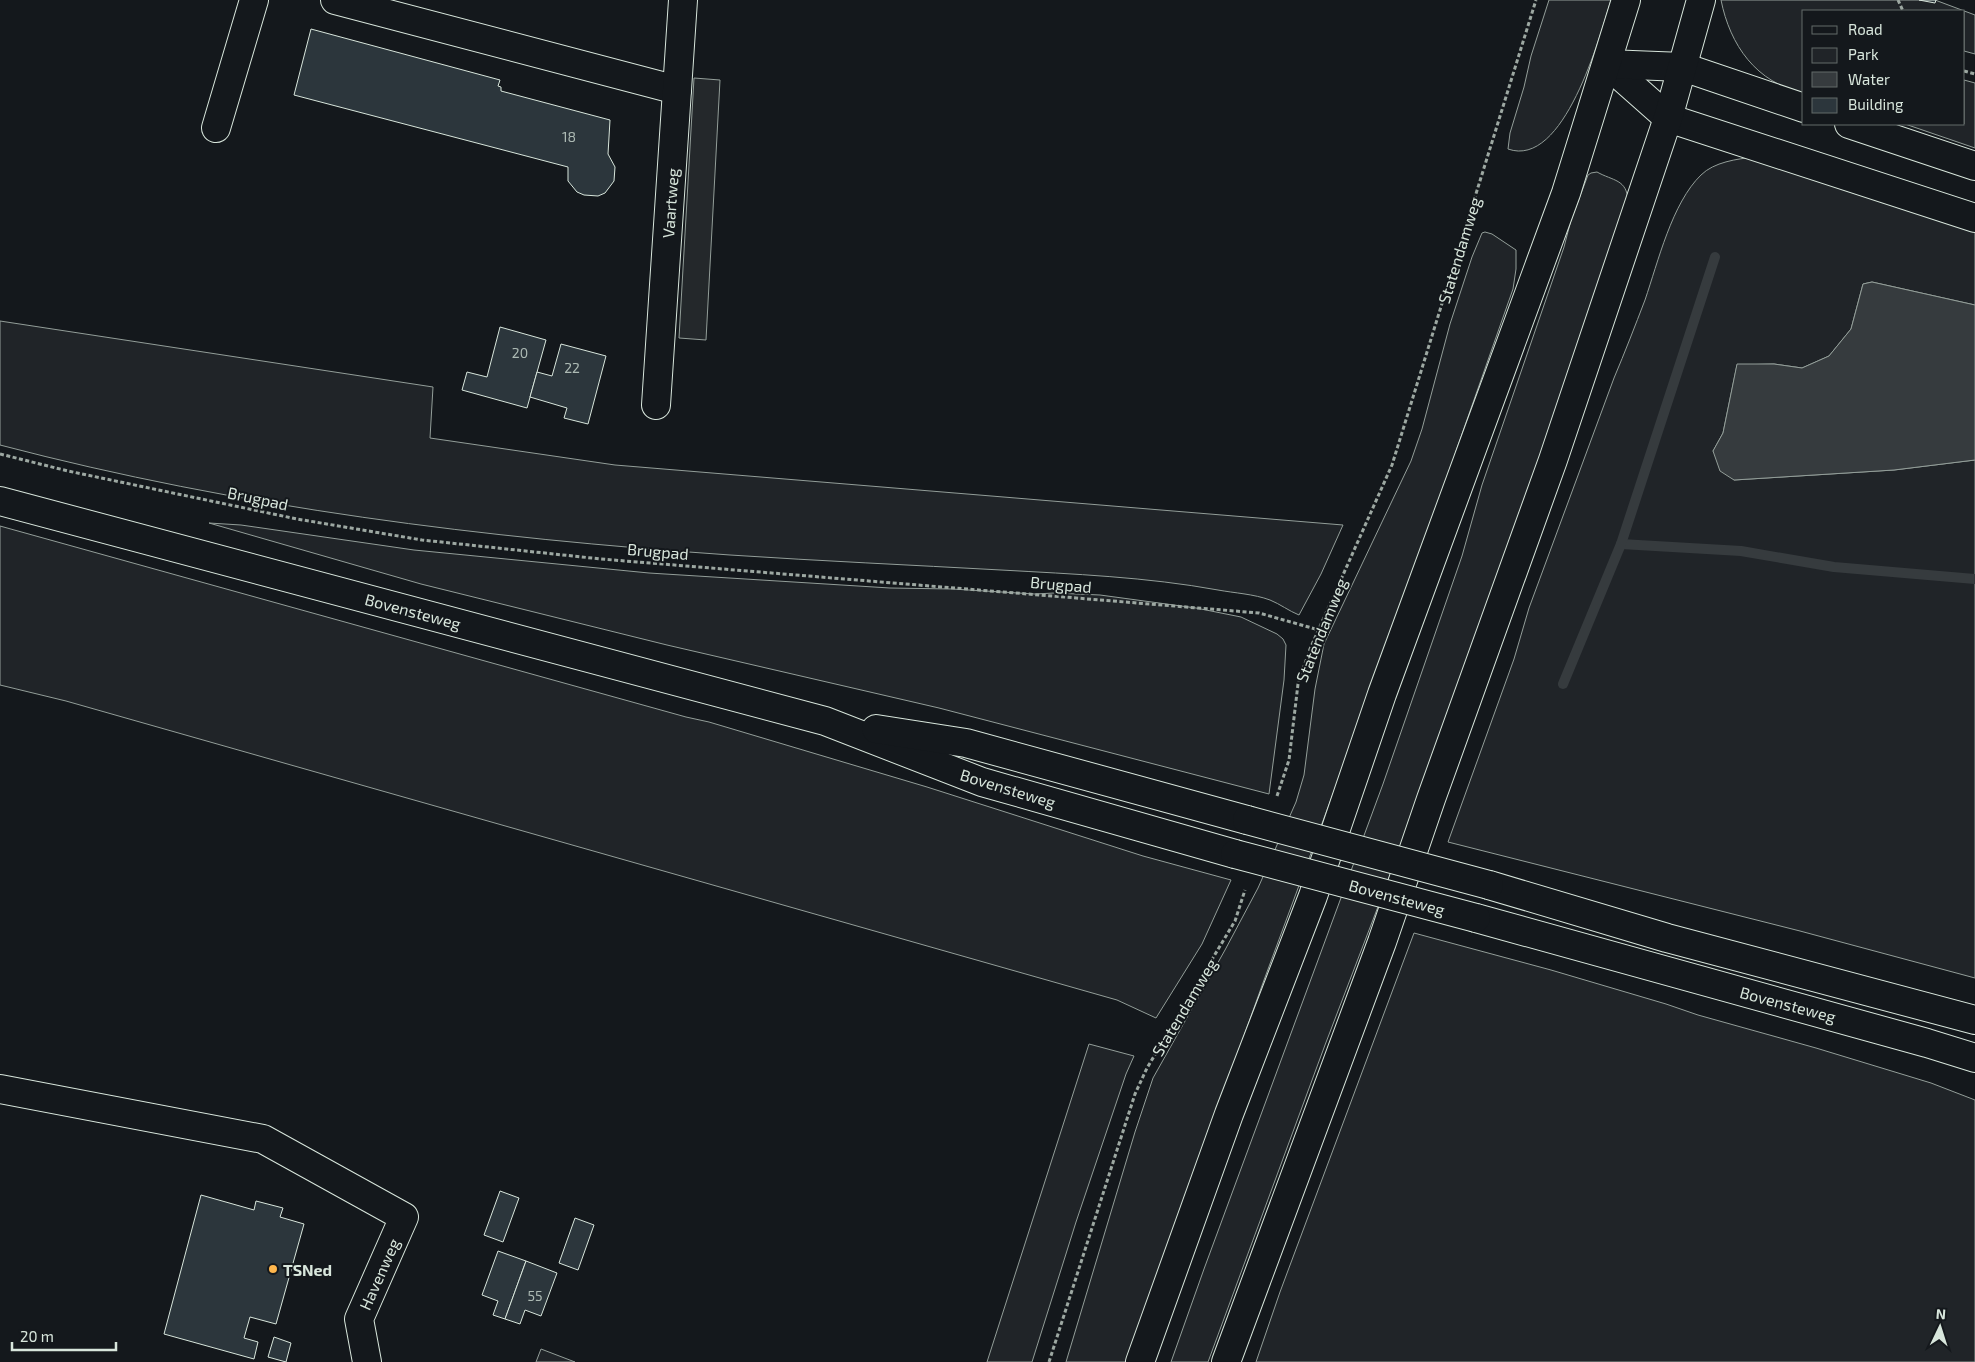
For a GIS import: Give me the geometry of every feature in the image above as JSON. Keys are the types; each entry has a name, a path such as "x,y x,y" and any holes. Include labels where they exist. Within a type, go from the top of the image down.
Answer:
{"main road":[{"path":"216,128 254,0"},
{"path":"335,0 677,90"},
{"name":"Vaartweg","path":"656,405 682,0"},
{"path":"1140,1362 1229,1114 1313,896 1382,694 1566,193 1626,0"},
{"path":"1226,1362 1382,942 1431,799 1554,460 1668,118 1701,0"},
{"path":"1607,64 1683,67 1802,107"},
{"path":"1607,64 1668,118 1975,218"},
{"path":"1853,125 1975,166"},
{"name":"Bovensteweg","path":"0,502 825,721 966,743 1489,885 1667,938 1975,1020"},
{"name":"Bovensteweg","path":"825,721 982,782 1235,854 1476,918 1975,1058"},
{"path":"1927,1043 1975,1073"},
{"name":"Havenweg","path":"0,1089 263,1139 404,1217 359,1319 367,1362"}],"path":[{"name":"Statendamweg","path":"1276,798 1289,760 1298,684 1310,649 1392,465 1536,0"},
{"name":"Brugpad","path":"0,454 68,471 297,519 422,540 610,560 1259,613 1319,630"},
{"name":"Statendamweg","path":"1049,1362 1135,1094 1147,1068 1235,921 1248,883"}],"green space":[{"path":"1549,0 1611,0 1588,68 1576,96 1562,120 1546,139 1528,150 1508,149 1510,133 1531,56"},
{"path":"1721,0 1935,0 1962,10 1802,10 1802,92 1772,81 1759,71 1739,47 1725,17"},
{"path":"1965,11 1975,15 1975,54 1965,51"},
{"path":"1965,80 1975,83 1975,148 1908,125 1965,125"},
{"path":"1754,157 1975,225 1975,305 1872,282 1863,284 1851,329 1829,356 1802,368 1774,364 1737,365 1723,433 1713,451 1734,480 1894,470 1975,460 1975,978 1800,931 1448,842 1514,659 1529,608 1614,378 1645,300 1674,217 1691,187 1706,171 1726,162"},
{"path":"1597,172 1614,179 1622,185 1625,188 1628,201 1443,737 1325,1045 1208,1362 1171,1362 1383,784 1462,556 1482,485 1564,247 1571,220 1588,175"},
{"path":"1482,233 1492,234 1516,250 1513,289 1456,451 1446,489 1264,980 1127,1362 1066,1362 1153,1078 1258,888 1296,802 1304,775 1315,689 1324,644 1411,461 1422,429 1450,324 1472,257"},
{"path":"0,321 433,387 430,438 615,465 1343,525 1321,574 1299,615 1274,602 1257,596 1137,579 638,548 546,540 363,517 181,486 90,467 0,445"},
{"path":"209,523 241,525 414,550 649,573 890,588 1100,595 1196,608 1241,617 1277,634 1286,645 1284,680 1269,794 939,708 667,645 421,584"},
{"path":"0,526 709,722 927,787 1143,856 1231,880 1202,944 1156,1018 1117,1000 66,701 0,685"},
{"path":"1414,933 1551,970 1698,1015 1816,1048 1931,1083 1975,1100 1975,1362 1256,1362 1280,1292"},
{"path":"1089,1044 1134,1056 1126,1074 1076,1222 1032,1362 987,1362"},
{"path":"541,1349 575,1362 536,1362"}],"shaded area":[{"path":"694,78 720,80 706,340 679,338"}],"water":[{"path":"1872,282 1975,305 1975,460 1894,470 1734,480 1720,471 1713,451 1723,433 1737,364 1774,364 1802,368 1829,356 1851,329 1863,284"}],"building":[{"path":"1919,0 1936,0 1935,3"},
{"path":"311,29 500,80 498,86 501,87 501,91 610,120 608,154 615,167 614,181 605,193 598,196 584,195 577,192 568,181 568,167 294,95"},
{"path":"500,327 546,340 527,408 462,390 467,372 487,377"},
{"path":"561,344 606,356 588,424 564,418 567,408 530,397 537,372 552,376"},
{"path":"500,1191 519,1198 503,1242 484,1235"},
{"path":"201,1195 254,1210 256,1201 283,1208 280,1217 304,1224 276,1324 250,1317 244,1338 258,1342 254,1359 164,1334"},
{"path":"575,1218 594,1225 578,1270 559,1263"},
{"path":"498,1251 526,1261 505,1319 493,1315 498,1301 482,1295"},
{"path":"526,1261 557,1273 541,1316 525,1310 520,1324 505,1319"},
{"path":"274,1337 291,1343 286,1362 268,1357"}],"waterway":[{"path":"1563,684 1621,544 1715,257"},
{"path":"1621,544 1741,551 1834,567 1975,579"}],"place":[{"name":"TSNed","path":"273,1269"}]}
